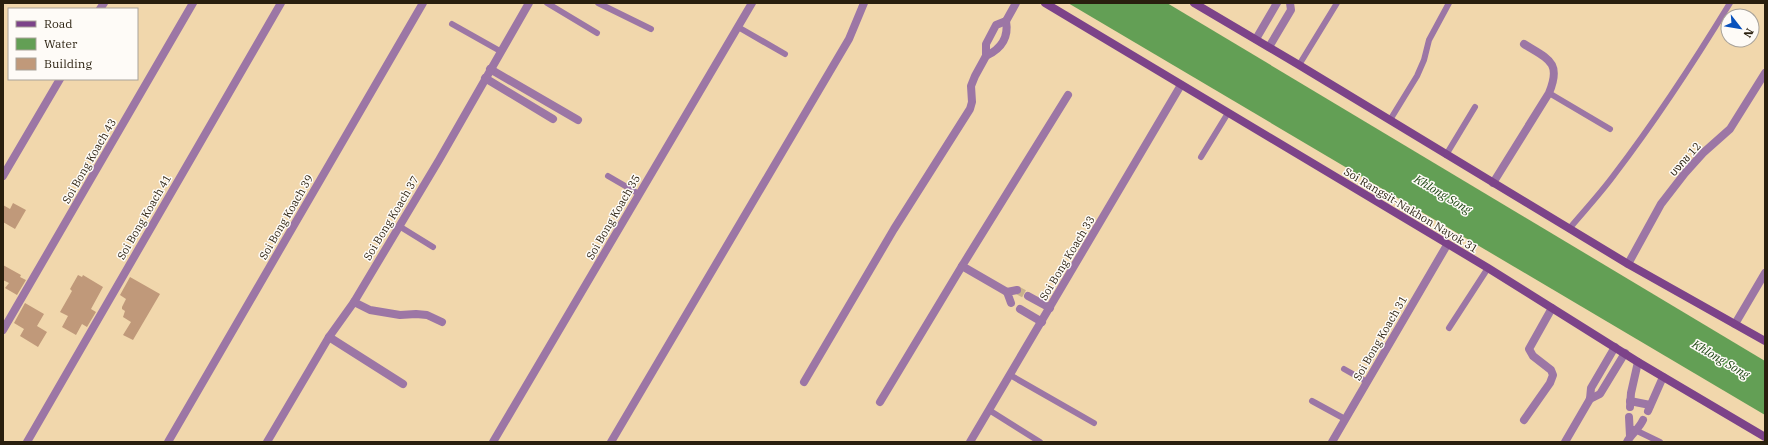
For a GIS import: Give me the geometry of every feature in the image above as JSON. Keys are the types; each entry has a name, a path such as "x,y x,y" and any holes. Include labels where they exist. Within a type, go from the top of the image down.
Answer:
{"street":[{"name":"Soi Bong Koach 43","path":"3,330 193,3"},
{"name":"Soi Bong Koach 41","path":"26,442 281,3"},
{"name":"Soi Bong Koach 39","path":"168,442 423,3"},
{"name":"Soi Bong Koach 37","path":"267,442 329,337 354,302 398,226 439,160 500,51 529,3"},
{"name":"Soi Bong Koach 35","path":"493,442 752,3"},
{"path":"611,442 848,40 864,3"},
{"path":"804,382 894,229 970,109 972,102 971,86 986,56 986,44 996,25 1006,21 1016,3"},
{"name":"Soi Rangsit-Nakhon Nayok 31","path":"1045,3 1447,245 1488,268 1638,362 1765,437"},
{"path":"1194,3 1270,47 1628,264 1765,341"},
{"path":"1256,39 1277,3"},
{"path":"1270,47 1291,10 1290,3"},
{"path":"986,56 997,51 1008,32 1006,21"},
{"path":"1493,183 1549,93 1554,82 1555,72 1552,64 1524,44"},
{"path":"490,69 578,120"},
{"name":"บงกช 12","path":"1628,264 1644,233 1668,194 1703,153 1730,129 1765,73"},
{"path":"485,78 553,119"},
{"path":"3,176 59,80"},
{"name":"Soi Bong Koach 33","path":"970,442 1181,84"},
{"path":"880,402 1068,95"},
{"name":"Soi Bong Koach 31","path":"1332,442 1447,245"},
{"path":"962,266 1007,292 1011,303"},
{"path":"1735,324 1765,273"},
{"path":"1007,292 1018,290"},
{"path":"1028,296 1050,308"},
{"path":"354,302 370,310 400,315 427,315 442,322"},
{"path":"1524,420 1550,383 1553,375 1552,370 1530,353 1529,348 1552,308"},
{"path":"1020,309 1042,322"},
{"path":"329,337 403,384"},
{"path":"1565,442 1590,399 1591,388 1615,347"},
{"path":"1590,399 1600,394 1625,353"},
{"path":"1638,362 1630,404 1649,408 1663,377"},
{"path":"1628,439 1629,417"},
{"path":"1628,439 1638,430 1643,420"}],"lane":[{"path":"547,3 597,33"},
{"path":"598,3 651,29"},
{"path":"1299,65 1337,3"},
{"path":"1390,120 1417,76 1424,60 1429,40 1449,3"},
{"path":"1569,229 1629,154 1703,47 1730,3"},
{"path":"452,24 500,51"},
{"path":"738,27 785,54"},
{"path":"1549,93 1610,129"},
{"path":"1446,155 1475,107"},
{"path":"1201,157 1228,113"},
{"path":"608,176 639,194"},
{"path":"398,226 433,247"},
{"path":"1449,328 1488,268"},
{"path":"1344,369 1367,382"},
{"path":"1010,375 1094,424"},
{"path":"1312,401 1345,420"},
{"path":"989,410 1040,442"},
{"path":"1628,427 1638,430 1660,442"}],"water":[{"name":"Khlong Song","path":"1068,3 1167,3 1765,361 1765,415"}],"building":[{"path":"13,203 26,210 15,229 3,222 3,205 10,209"},
{"path":"3,265 21,275 20,277 26,280 17,295 5,288 9,283 3,280"},
{"path":"78,275 82,277 83,275 103,287 91,309 96,312 87,327 82,324 76,335 62,327 68,316 60,312 72,291 70,289"},
{"path":"130,277 160,294 133,340 123,335 131,322 123,317 125,311 122,307 126,299 120,295"},
{"path":"25,303 44,314 37,326 47,332 38,347 20,336 24,329 14,323"}],"tunnel":[{"path":"1017,290 1028,296"}]}
